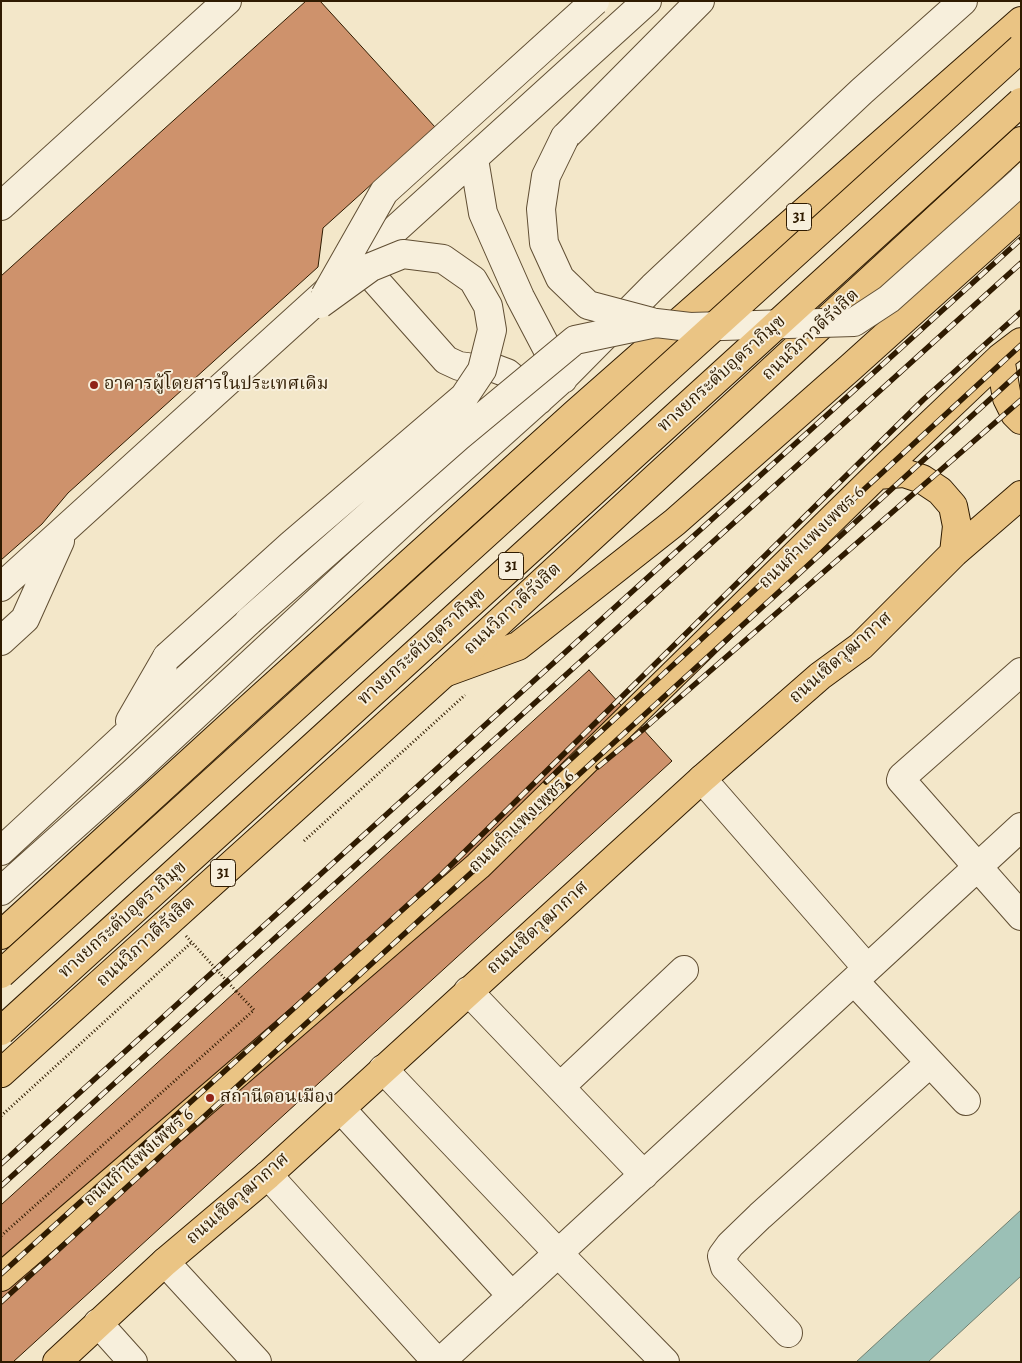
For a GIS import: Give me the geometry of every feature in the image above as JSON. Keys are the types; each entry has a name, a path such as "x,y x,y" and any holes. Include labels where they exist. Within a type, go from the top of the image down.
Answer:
{"main road":[{"name":"31","path":"1,935 576,413 1021,22"},
{"name":"31","path":"1,974 1021,48"},
{"name":"ทางยกระดับอุตราภิมุข","path":"1,1031 1021,102"},
{"name":"ถนนวิภาวดีรังสิต","path":"1,1073 444,673 1021,141"},
{"path":"444,673 518,646 659,534 851,368 1021,214"},
{"path":"1011,350 1007,398 1015,414 1021,420"},
{"name":"ถนนกำแพงเพชร 6","path":"1,1277 478,866 876,475 1011,350"},
{"path":"876,475 904,473 922,479 940,491 953,506 957,526 954,553"},
{"name":"ถนนเชิดวุฒากาศ","path":"57,1362 165,1262 268,1175 702,778 820,676 862,646 954,553 1021,495"}],"street":[{"path":"1,206 227,1"},
{"path":"320,304 384,192 595,1"},
{"path":"1,587 647,1"},
{"path":"700,1 565,136 546,176 541,208 544,243 560,278 588,304 656,323 690,327 854,322 889,299 1021,181"},
{"path":"1,891 140,766 417,509 563,378 653,286 862,91 963,1"},
{"path":"474,159 483,213 520,297 563,378 576,413"},
{"path":"1,641 25,619 59,541 320,304 371,267 403,254 443,259 473,280 488,306 492,330 482,370 464,397 291,545 167,657 114,748"},
{"path":"360,263 446,360 459,366 474,368 491,367 507,373 539,400"},
{"path":"1,851 249,621 458,437 575,340 656,323"},
{"path":"1021,672 902,777 902,782 1021,916"},
{"path":"702,778 930,1063 966,1101"},
{"path":"268,1175 439,1362 1021,827"},
{"path":"560,1087 684,970"},
{"path":"468,992 644,1175"},
{"path":"788,1334 725,1267 722,1256 730,1245 760,1216 930,1063"},
{"path":"383,1069 558,1254 665,1362"},
{"path":"340,1108 512,1296"},
{"path":"165,1262 257,1362"},
{"path":"98,1324 133,1362"}],"path":[{"path":"304,841 467,693"},
{"path":"1,1236 254,1010 186,936"},
{"path":"1,1116 192,942"}],"water":[{"path":"1021,1210 1021,1276 928,1362 856,1362"}],"building":[{"name":"อาคารผู้โดยสารในประเทศเดิม","path":"306,1 320,1 435,127 323,228 318,267 68,493 42,524 1,560 1,276"},
{"name":"สถานีดอนเมือง","path":"589,670 672,761 13,1362 1,1362 1,1205"}],"railway":[{"path":"1,1164 1021,239"},
{"path":"1,1186 1021,263"},
{"path":"1,1274 443,873 923,400 1021,312"},
{"path":"546,782 1021,345"},
{"path":"1,1302 1021,371"},
{"path":"598,767 1021,400"}],"place":[{"name":"อาคารผู้โดยสารในประเทศเดิม","path":"94,385"},
{"name":"สถานีดอนเมือง","path":"210,1098"}]}
